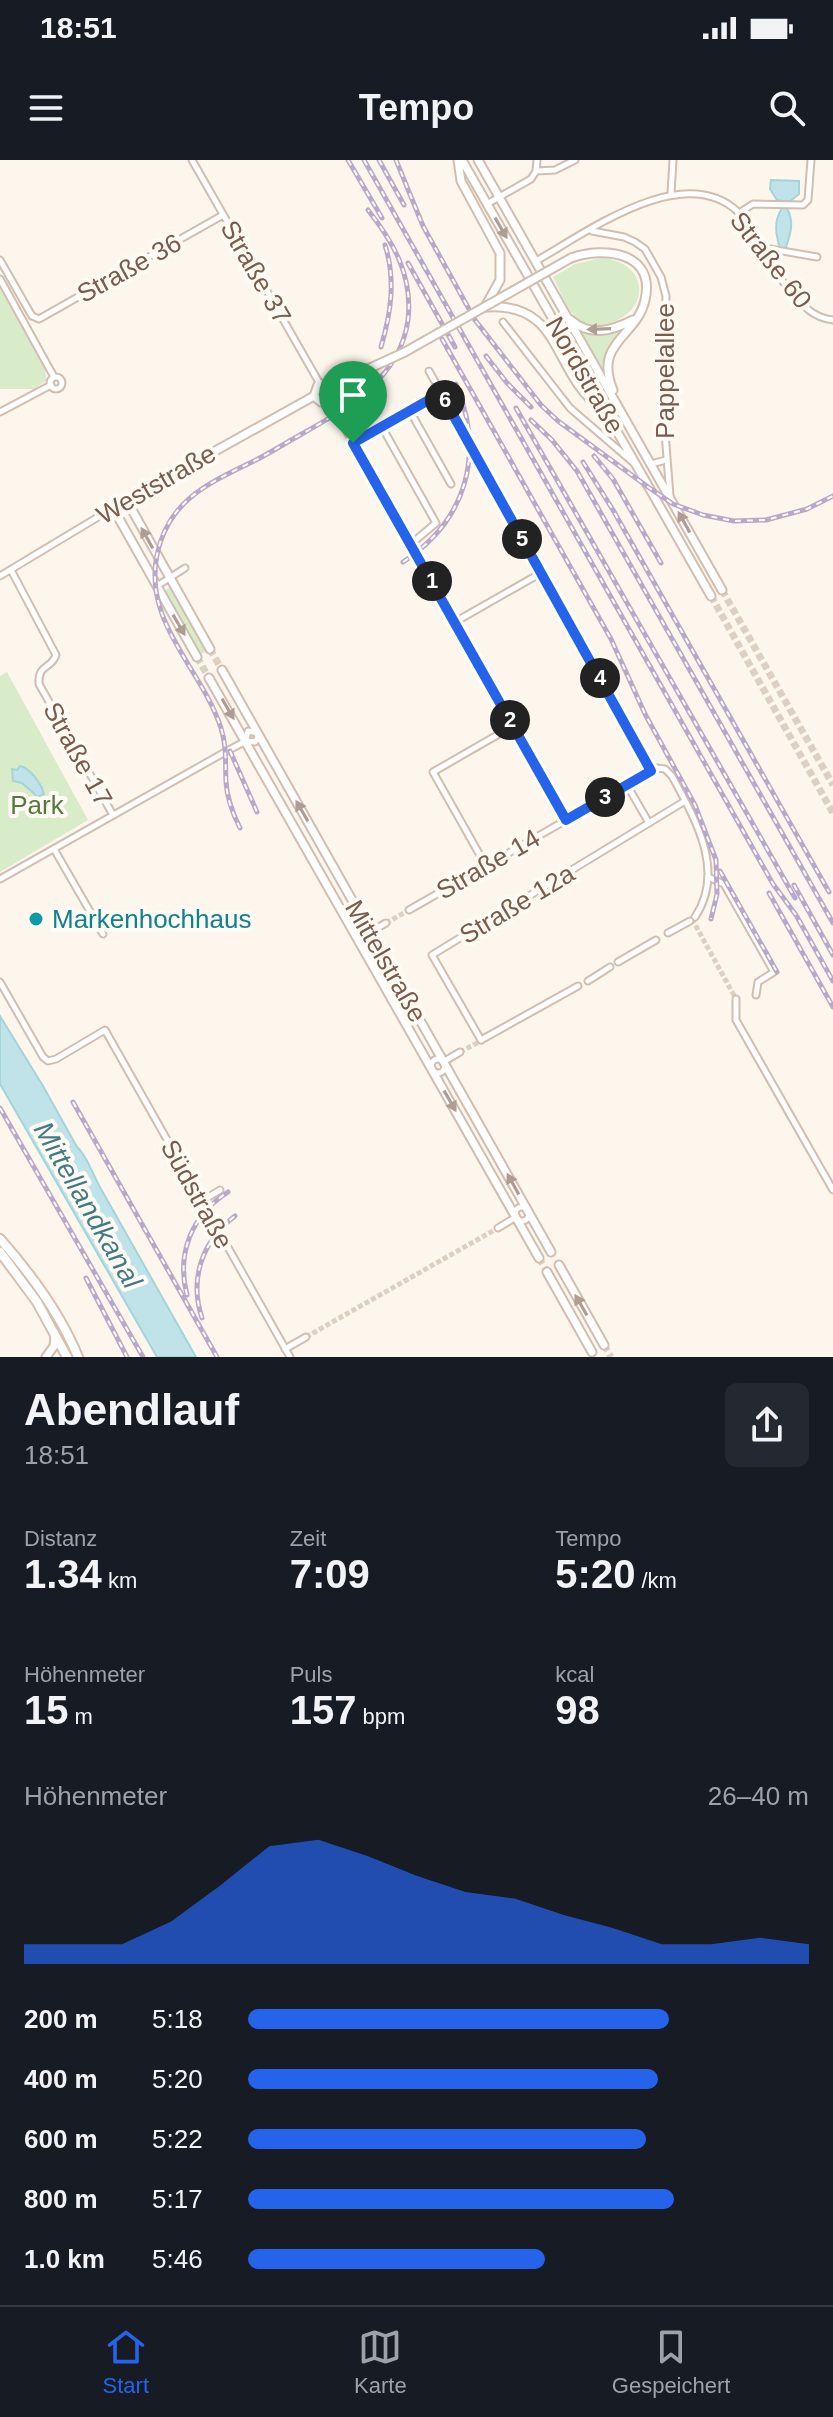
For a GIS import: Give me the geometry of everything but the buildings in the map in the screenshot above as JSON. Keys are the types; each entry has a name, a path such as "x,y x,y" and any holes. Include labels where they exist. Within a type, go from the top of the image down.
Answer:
{"main road":[{"path":"0,1239 34,1280 70,1355"},
{"path":"0,1252 37,1302 70,1355"}],"street":[{"name":"Straße 37","path":"192,160 320,384"},
{"name":"Nordstraße","path":"460,160 709,594 720,587 478,160"},
{"path":"460,160 461,181 500,253 502,267 496,290 485,307"},
{"path":"487,204 527,183 536,171 537,160"},
{"path":"536,171 555,170 575,160"},
{"path":"671,194 673,160"},
{"path":"739,213 753,204 803,205 808,200 811,160"},
{"name":"Straße 60","path":"536,261 642,202 671,194 705,195 718,199 739,213 775,273 807,309 819,317 833,320"},
{"name":"Straße 36","path":"0,260 35,319 41,318 223,215"},
{"name":"Pappelallee","path":"591,230 635,242 645,249 661,277 666,296 662,394 671,498"},
{"path":"759,247 817,257"},
{"path":"330,387 332,395 329,400 321,402 314,396 315,388 320,384 330,387 405,352 571,258 604,251 622,255 637,265 645,281 642,308 612,348 608,361 610,382 624,416"},
{"path":"521,262 536,261"},
{"path":"527,273 536,261"},
{"path":"0,279 54,377 60,379 62,385 56,389 51,385"},
{"path":"485,307 517,307 536,318 582,392 606,412"},
{"path":"566,316 581,328 594,332 635,319"},
{"path":"503,322 570,408 635,465"},
{"path":"429,371 651,771 665,769 672,776 700,831 707,861 706,895 693,919 668,933"},
{"path":"0,412 51,385 54,377"},
{"path":"353,443 441,393"},
{"name":"Weststraße","path":"0,576 113,508 314,396"},
{"path":"329,400 566,820"},
{"path":"410,411 451,484"},
{"path":"382,427 436,523 411,544"},
{"name":"Pappelallee","path":"651,464 666,460"},
{"path":"127,501 210,649"},
{"path":"113,508 197,657"},
{"path":"157,586 185,568"},
{"name":"Straße 17","path":"11,570 56,655 54,661 42,668 38,675 39,684 113,815"},
{"path":"455,622 541,573"},
{"name":"Mittelstraße","path":"222,670 551,1252"},
{"name":"Mittelstraße","path":"209,678 539,1258"},
{"path":"486,866 433,772 513,726"},
{"path":"0,879 246,741 255,742 257,733"},
{"name":"Straße 14","path":"409,910 651,771"},
{"path":"627,785 649,823"},
{"path":"276,793 287,786"},
{"name":"Straße 12a","path":"578,986 480,1041 432,955 685,801"},
{"path":"310,854 322,847"},
{"path":"54,849 103,934"},
{"path":"708,877 724,884 774,972 758,982 756,995"},
{"path":"372,935 360,933 360,942 369,946 372,935 386,923"},
{"path":"618,962 656,940"},
{"path":"588,981 610,967"},
{"name":"Südstraße","path":"0,982 48,1061 105,1030 290,1357"},
{"path":"736,999 736,1020 833,1190"},
{"path":"443,1062 460,1052"},
{"path":"435,1059 443,1062 445,1067 442,1072 435,1072 431,1063 435,1059"},
{"path":"202,1201 220,1190"},
{"path":"498,1228 516,1217 519,1209 528,1211"},
{"path":"559,1265 604,1345"},
{"path":"547,1272 592,1352"},
{"path":"46,1357 54,1346 55,1333"},
{"path":"285,1349 306,1337"}],"green space":[{"path":"601,258 617,261 628,268 636,277 638,298 622,318 603,325 588,326 570,311 553,277 575,264"},
{"path":"0,287 45,366 46,381 34,389 0,389"},
{"path":"625,327 609,346 602,372 581,333 601,334"},
{"path":"169,587 207,651 201,654 165,591"},
{"name":"Park","path":"7,672 88,820 0,872 0,676"}],"water":[{"path":"771,180 799,181 799,194 789,202 777,200 770,189"},
{"path":"782,208 787,208 791,224 785,250 780,249 776,228"},
{"path":"20,766 35,777 44,794 38,797 22,783 13,781 12,769 17,770"},
{"name":"Mittellandkanal","path":"0,1016 87,1160 196,1357 157,1357 0,1084"}],"tunnel":[{"path":"722,590 833,785"},
{"path":"711,596 833,813"},
{"path":"210,649 222,670"},
{"path":"197,657 209,678"},
{"path":"386,923 409,910"},
{"path":"692,919 736,999"},
{"path":"460,1052 479,1042"},
{"path":"306,1337 498,1228"},
{"path":"539,1258 547,1272"},
{"path":"604,1345 611,1357"}],"railway":[{"path":"348,160 382,218"},
{"path":"364,160 773,884 796,915 833,981"},
{"path":"379,160 404,205"},
{"path":"396,160 423,226 475,320 541,405 558,421 673,504 703,515 734,521 766,520 807,509 833,496"},
{"path":"240,828 228,794 221,728 166,624 158,602 155,580 157,555 170,521 192,496 352,403 368,390 394,359 408,320 408,289 400,261 368,210"},
{"path":"381,347 391,296 385,245"},
{"path":"408,263 455,347"},
{"path":"442,339 611,639 645,714 695,805 716,860 717,894 711,919"},
{"path":"486,356 531,407"},
{"path":"403,562 425,545 442,526 456,506 464,484 469,460 469,435 456,384"},
{"path":"516,408 795,898"},
{"path":"531,420 577,471 833,923"},
{"path":"594,456 613,479 661,563"},
{"path":"583,462 829,892"},
{"path":"230,751 257,812"},
{"path":"720,871 777,972"},
{"path":"794,885 833,955"},
{"path":"769,893 833,1007"},
{"path":"73,1102 217,1357"},
{"path":"0,1108 143,1357"},
{"path":"187,1295 184,1264 190,1236 205,1212 228,1192"},
{"path":"202,1318 197,1289 201,1262 214,1237 235,1216"},
{"path":"86,1278 127,1357"}],"place":[{"name":"Markenhochhaus","path":"36,919"}],"route":[{"path":"441,393 651,771 566,820 353,443 441,393"}]}
